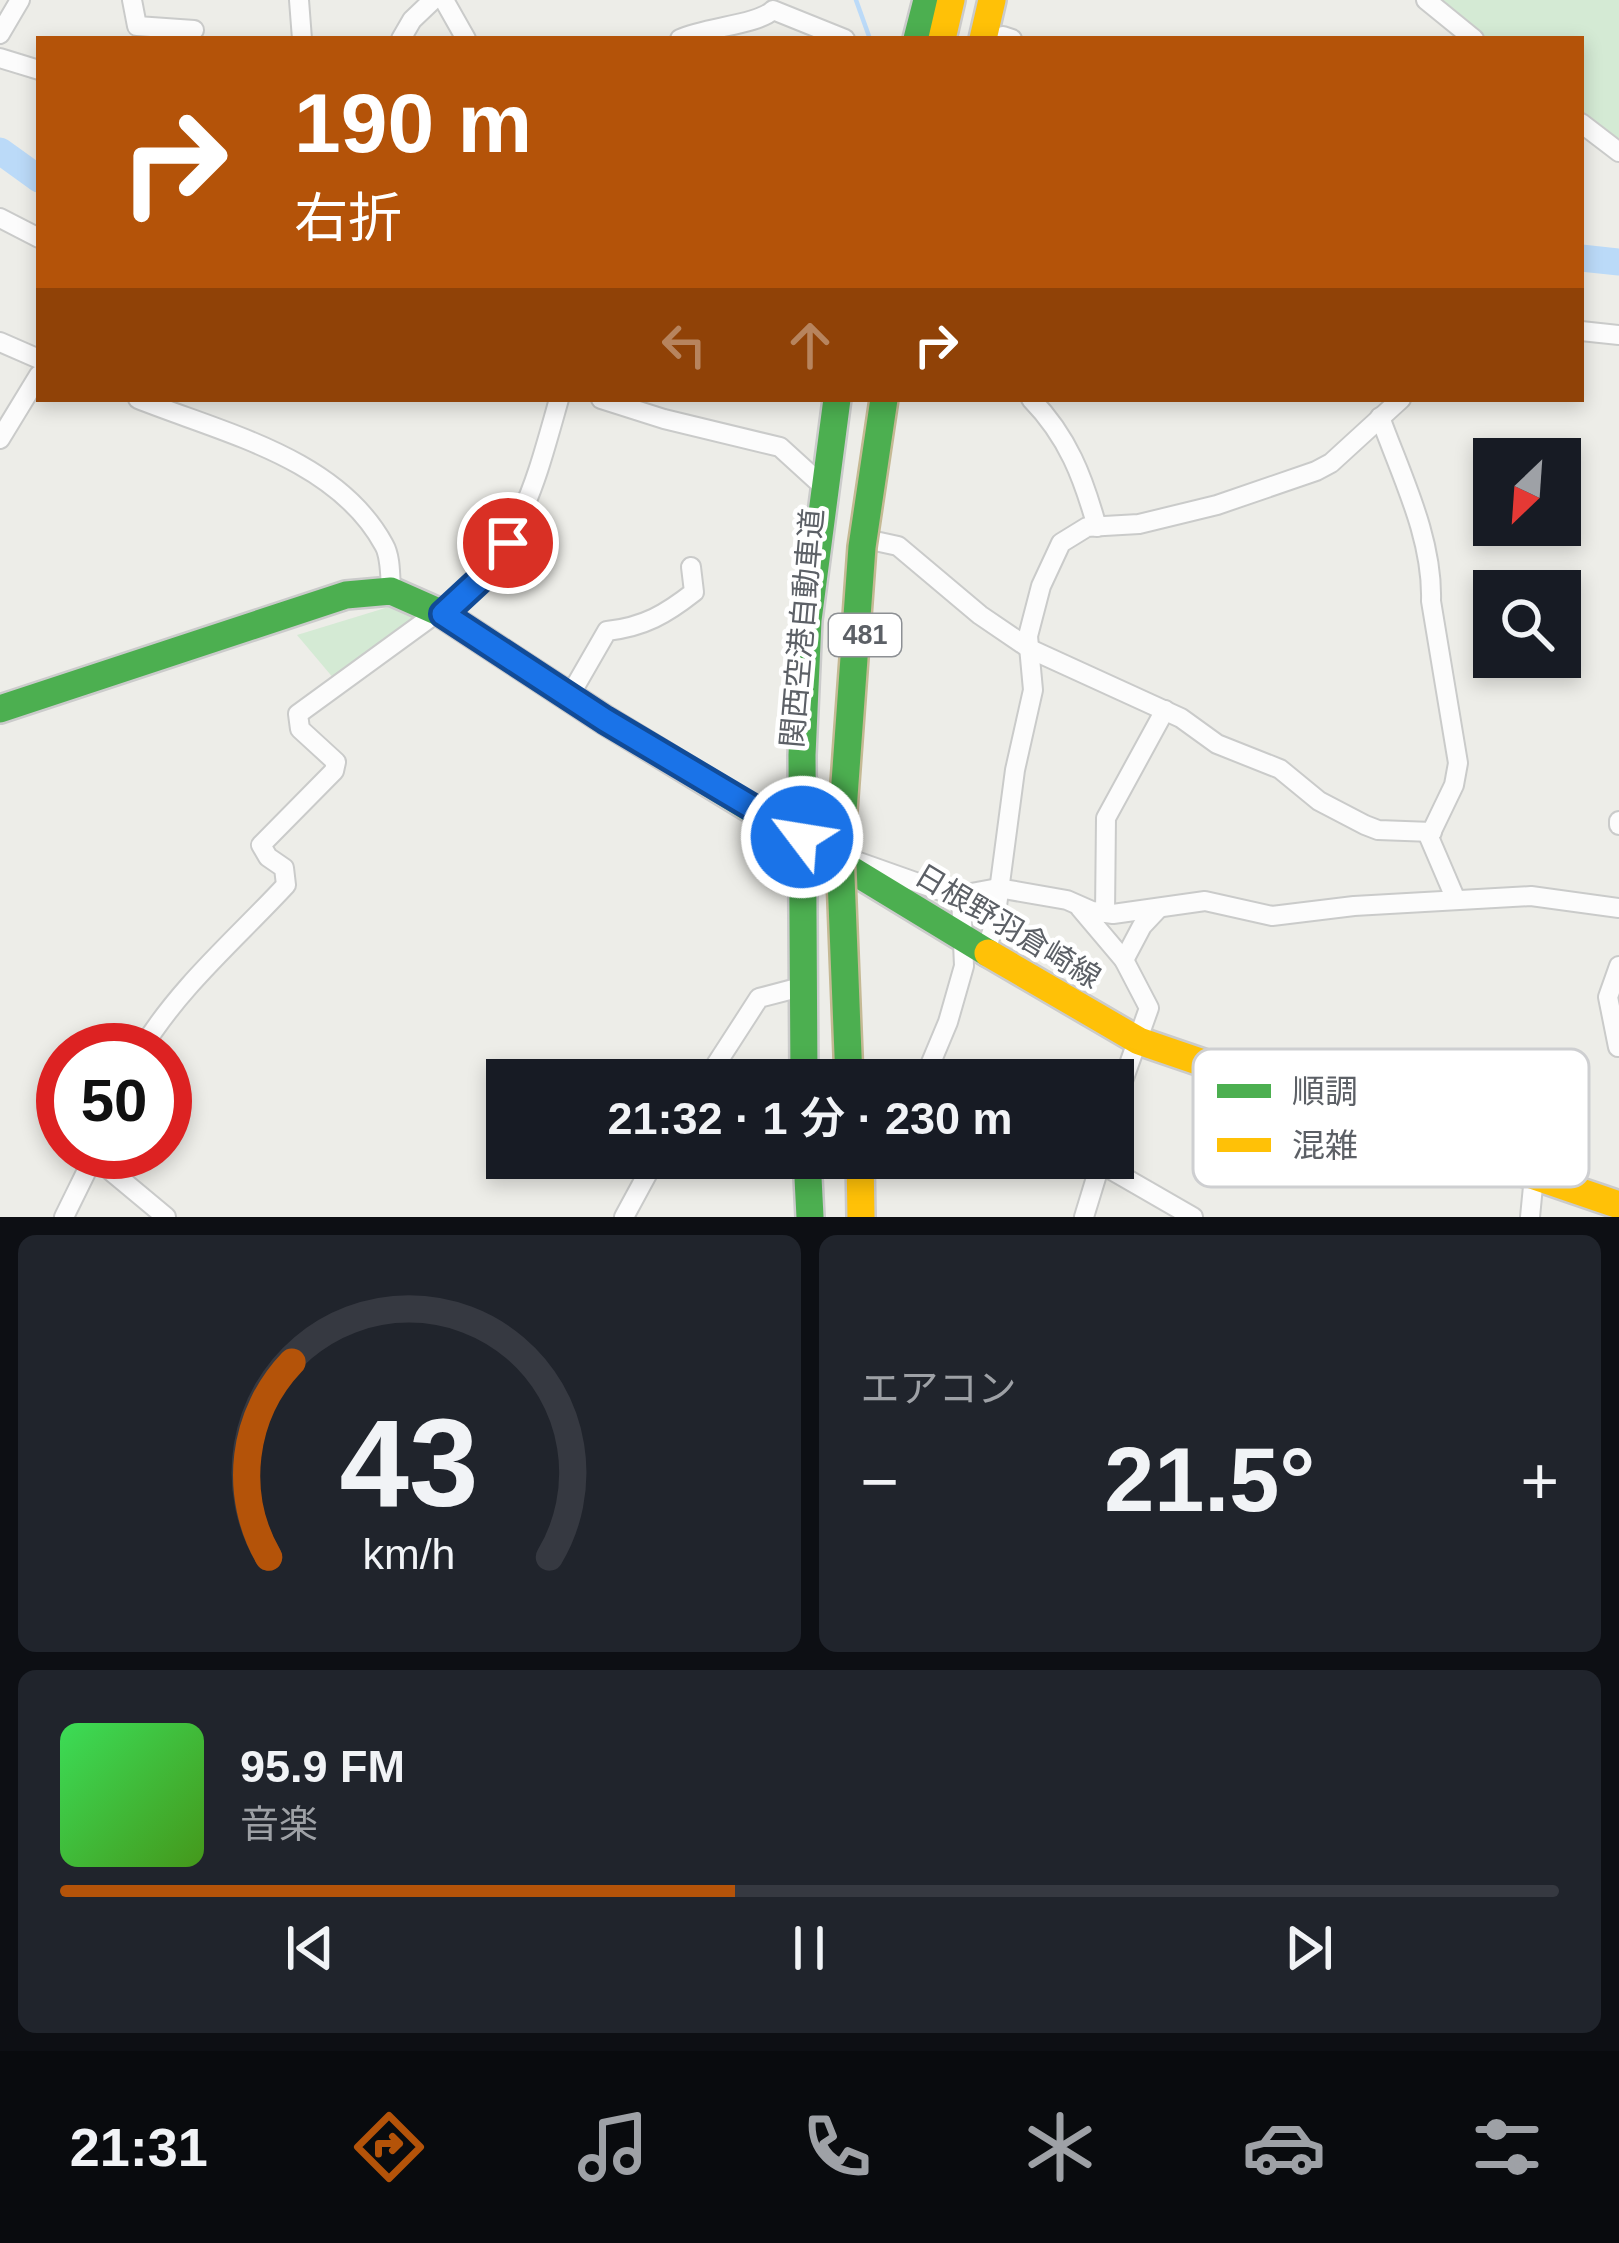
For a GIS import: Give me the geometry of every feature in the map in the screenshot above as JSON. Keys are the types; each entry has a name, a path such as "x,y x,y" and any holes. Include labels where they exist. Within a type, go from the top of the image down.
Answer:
{"main road":[{"path":"918,36 926,0"},
{"path":"943,36 951,0"},
{"path":"965,36 973,0"},
{"path":"992,0 999,36"},
{"name":"481","path":"803,1059 802,837 808,620 837,402"},
{"name":"関西空港自動車道","path":"827,1059 824,739 839,542 862,402"},
{"name":"関西空港自動車道","path":"847,1059 840,852 862,547 884,402"},
{"name":"481","path":"858,1059 855,736 875,541 898,402"},
{"path":"0,710 346,595 392,591"},
{"name":"日根野羽倉崎線","path":"392,591 440,613 569,697 855,866 974,945 1139,1041 1193,1059"},
{"path":"808,1179 810,1217"},
{"path":"829,1179 830,1217"},
{"path":"849,1179 850,1217"},
{"path":"860,1179 861,1217"},
{"name":"日根野羽倉崎線","path":"1568,1187 1619,1205"}],"street":[{"path":"0,34 20,0"},
{"path":"132,0 137,26 194,30"},
{"path":"299,0 302,36"},
{"path":"403,36 433,0"},
{"path":"444,0 464,36"},
{"path":"1426,0 1470,36"},
{"path":"688,36 718,25 764,18 775,5 839,36"},
{"path":"0,58 36,69"},
{"path":"1584,125 1619,152"},
{"path":"0,218 36,236"},
{"path":"1584,331 1619,335"},
{"path":"0,342 36,358"},
{"path":"0,440 36,381"},
{"path":"144,402 317,472 356,508 386,548 392,591"},
{"path":"160,1023 192,978 286,885 284,868 261,845 334,771 336,762 300,729 298,714 484,576 508,543 534,490 558,402"},
{"path":"610,402 780,447 825,488"},
{"path":"1034,402 1072,451 1097,527"},
{"path":"933,1059 964,966 998,888 1015,770 1033,690 1028,636 1052,557 1075,533 1217,506 1316,470 1331,463 1398,402"},
{"path":"1380,417 1421,532 1455,735 1454,785 1429,837 1456,900"},
{"path":"875,541 898,546 980,615 1030,649 1165,710 1217,743 1280,769 1319,801 1378,830 1432,832"},
{"path":"569,697 608,632 663,616 694,592 691,567"},
{"path":"1105,913 1106,818 1165,710"},
{"path":"855,866 961,895 998,888 1105,913 1205,901 1273,916 1354,906 1531,896 1619,908"},
{"path":"961,895 974,945"},
{"path":"1077,904 1124,960 1150,1008 1132,1059"},
{"path":"1124,960 1142,926 1158,909"},
{"path":"1618,1047 1608,998 1619,972"},
{"path":"720,1059 759,998 801,987"},
{"path":"64,1217 83,1179"},
{"path":"122,1179 166,1217"},
{"path":"624,1217 645,1179"},
{"path":"1084,1217 1096,1179"},
{"path":"1131,1179 1193,1217"},
{"path":"1530,1217 1533,1187"}],"green space":[{"path":"1436,0 1619,0 1619,143 1584,115 1584,36 1482,36"},
{"path":"395,605 422,623 335,680 297,635"}],"waterway":[{"path":"856,0 869,36"},
{"path":"0,151 36,177"},
{"path":"1584,258 1619,262"}],"traffic: fast":[{"path":"918,36 927,0"},
{"path":"804,1059 802,755 808,620 837,402"},
{"path":"848,1059 840,852 862,547 884,402"},
{"path":"0,709 346,595 391,591 443,614 605,720 988,953"},
{"path":"808,1179 810,1217"}],"traffic: slow":[{"path":"943,36 951,0"},
{"path":"984,36 992,0"},
{"path":"988,953 1139,1041 1193,1059"},
{"path":"860,1179 861,1217"},
{"path":"1566,1187 1619,1205"}],"route":[{"path":"508,543 484,576 443,614 605,720 802,837"}]}
